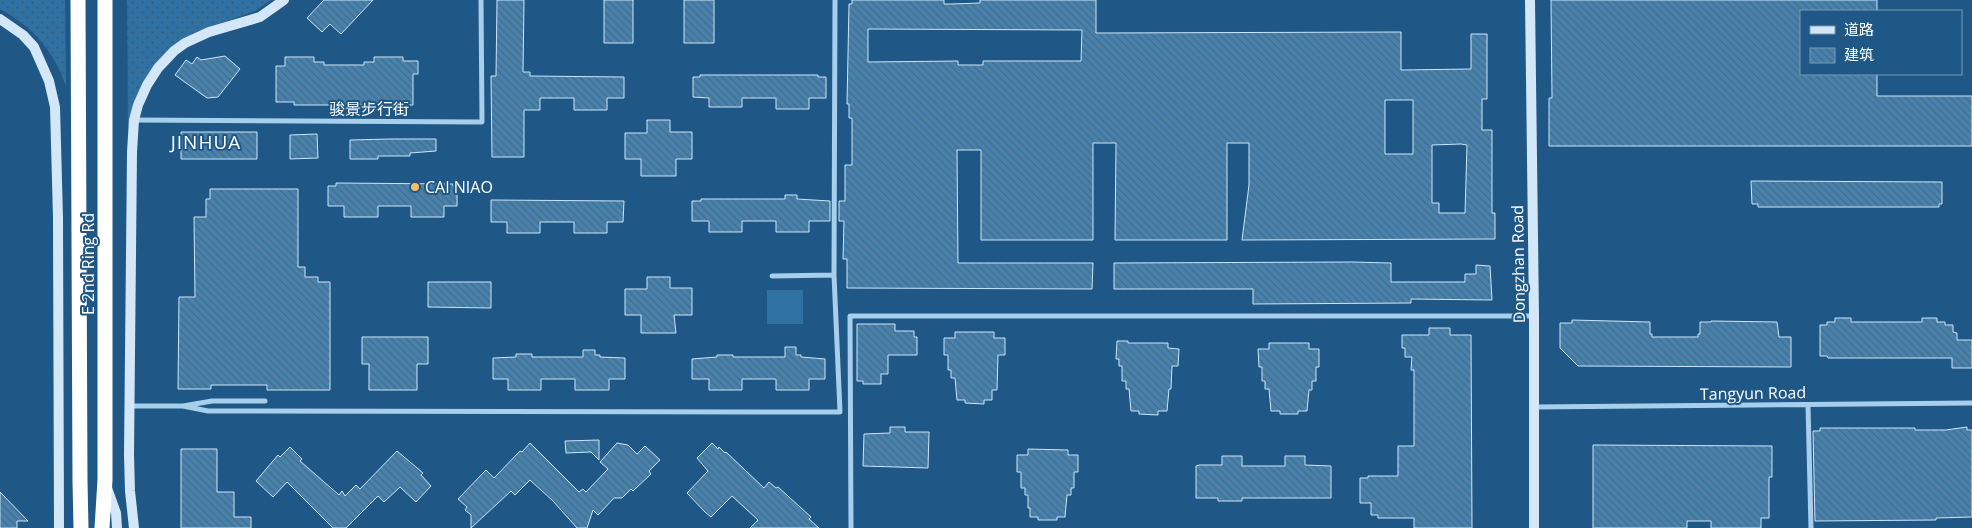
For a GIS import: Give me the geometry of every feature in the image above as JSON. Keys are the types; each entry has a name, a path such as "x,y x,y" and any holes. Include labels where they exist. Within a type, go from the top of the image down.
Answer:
{"highway":[{"name":"E 2nd Ring Rd","path":"78,0 81,528"},
{"name":"E 2nd Ring Rd","path":"102,528 105,480 106,0"}],"main road":[{"path":"134,528 129,473 131,190 134,120 147,85 158,68 174,51 185,43 209,32 260,17 284,0"},
{"name":"Dongzhan Road","path":"1530,0 1534,316 1534,528"},
{"path":"0,18 23,35 34,47 49,81 55,107 58,218 59,528"},
{"path":"105,480 116,513 117,528"},
{"path":"75,528 80,481"}],"street":[{"name":"骏景步行街","path":"134,120 482,122 481,0"},
{"path":"183,406 208,411 840,412 834,275 835,0"},
{"path":"772,276 834,275"},
{"path":"851,528 850,316 1534,316"},
{"path":"130,406 183,406 212,401 264,401"},
{"name":"Tangyun Road","path":"1534,408 1972,403"},
{"path":"1808,404 1811,528"}],"shaded area":[{"path":"0,0 65,0 66,86 55,62 41,41 22,23 0,9"},
{"path":"127,0 271,0 255,11 198,31 167,51 146,82 128,128"},
{"path":"767,290 803,290 803,324 767,324"}],"building":[{"path":"324,0 373,0 341,34 330,24 322,32 307,18"},
{"path":"497,0 524,0 523,72 530,72 530,76 624,77 624,98 607,98 607,110 574,110 574,98 540,98 540,110 524,110 524,157 492,157 491,76 496,76"},
{"path":"604,0 633,0 633,43 604,43"},
{"path":"684,0 714,0 714,43 684,43"},
{"path":"852,0 944,0 944,4 951,4 980,3 980,0 1096,0 1096,33 1401,32 1401,70 1471,69 1471,34 1487,34 1487,99 1482,99 1482,130 1492,130 1492,213 1495,213 1495,239 1242,240 1249,185 1249,143 1227,143 1227,240 1115,240 1116,143 1093,143 1093,240 981,240 981,150 957,150 958,263 1093,263 1092,289 847,288 847,259 843,259 844,221 839,221 839,201 845,201 845,165 852,165 852,118 849,118 849,104 847,104 849,4 852,4","holes":["868,29 1082,30 1081,61 983,61 983,65 958,65 958,61 868,62","1385,100 1413,100 1413,154 1385,154","1432,145 1467,145 1465,213 1439,213 1439,203 1432,203"]},
{"path":"1551,0 1877,0 1877,10 1800,10 1800,75 1877,75 1877,96 1972,96 1972,146 1549,146 1549,98 1552,98"},
{"path":"225,56 240,69 218,97 207,98 175,75 186,60 192,64 197,57 201,60"},
{"path":"285,57 314,57 314,62 324,62 324,65 364,65 364,62 374,62 374,57 403,57 403,61 418,61 418,74 413,74 413,105 294,105 294,102 276,102 276,66 285,66"},
{"path":"700,75 818,75 818,77 826,77 826,98 809,98 809,109 776,109 776,98 742,98 742,107 709,107 709,98 693,97 693,77 700,77"},
{"path":"647,120 670,120 670,132 692,132 692,159 676,159 676,176 641,176 641,159 625,159 625,133 647,133"},
{"path":"181,132 257,132 257,159 181,159"},
{"path":"317,134 318,158 290,159 290,135"},
{"path":"436,139 436,151 410,153 410,156 378,156 378,159 350,159 350,140"},
{"path":"1751,181 1942,182 1942,204 1939,204 1939,207 1758,207 1758,204 1752,204"},
{"path":"336,183 453,184 453,186 457,186 457,206 444,206 444,217 411,217 411,206 378,206 378,217 344,217 344,206 328,206 328,186 336,186"},
{"path":"210,189 298,189 298,267 305,267 305,277 318,277 318,282 330,282 330,390 267,390 267,385 211,385 211,389 178,389 179,297 195,297 194,217 206,217 206,199 210,199"},
{"path":"785,195 797,195 797,199 830,201 830,221 809,221 809,232 776,232 776,221 742,221 742,232 709,232 709,221 692,221 692,201 701,201 701,199 785,199"},
{"path":"491,200 624,201 623,222 607,222 607,233 574,233 574,222 540,222 540,233 507,233 507,222 491,222"},
{"path":"1114,263 1391,263 1391,282 1465,282 1465,274 1476,274 1476,265 1490,266 1492,300 1411,299 1411,303 1253,304 1253,289 1114,289"},
{"path":"647,277 670,277 670,288 692,288 692,315 674,315 676,333 641,333 641,315 625,315 625,289 647,289"},
{"path":"428,282 491,282 491,308 428,307"},
{"path":"1835,318 1851,318 1851,322 1922,322 1922,318 1937,318 1937,322 1953,325 1953,332 1957,333 1957,340 1972,340 1972,368 1952,368 1952,358 1828,358 1827,356 1820,356 1820,325 1827,325 1827,322 1835,322"},
{"path":"1572,320 1650,322 1650,334 1652,334 1652,337 1698,337 1698,334 1700,334 1700,322 1777,322 1779,337 1791,337 1791,367 1578,366 1560,348 1560,323 1572,323"},
{"path":"857,324 895,324 895,331 914,331 914,337 917,337 917,355 888,355 888,374 881,374 881,384 863,384 863,381 857,381"},
{"path":"1429,328 1450,328 1450,335 1471,335 1472,528 1414,528 1414,518 1378,518 1378,515 1371,515 1371,503 1360,503 1360,478 1368,478 1368,476 1398,476 1398,446 1414,446 1414,370 1411,370 1412,357 1405,357 1405,348 1402,348 1402,335 1429,335"},
{"path":"955,332 994,332 994,338 1005,338 1005,355 998,355 997,390 992,390 992,400 984,400 984,404 965,403 965,400 957,400 955,378 951,378 951,370 948,370 948,355 944,355 944,338 955,338"},
{"path":"362,337 428,337 428,364 417,364 417,390 369,390 369,364 362,364"},
{"path":"1117,341 1128,341 1128,343 1168,343 1168,348 1179,349 1178,366 1172,366 1171,389 1169,389 1167,411 1158,411 1158,415 1139,414 1139,411 1131,411 1129,389 1126,389 1126,381 1122,381 1122,366 1119,366 1119,359 1116,359"},
{"path":"1269,343 1309,343 1309,349 1319,349 1319,367 1316,367 1316,381 1312,381 1312,390 1309,390 1307,411 1298,411 1298,414 1280,414 1280,411 1271,411 1269,389 1265,389 1265,381 1262,381 1262,367 1259,367 1258,349 1269,349"},
{"path":"785,347 796,347 796,355 801,355 801,357 825,359 825,379 809,379 809,390 776,390 776,379 742,379 742,390 709,390 709,379 692,379 692,359 717,357 717,355 733,355 733,357 785,357"},
{"path":"583,350 595,350 595,355 600,355 600,357 625,358 625,379 609,379 609,390 575,390 575,379 541,379 541,390 508,390 508,379 493,379 493,358 516,357 516,354 532,354 532,357 583,357"},
{"path":"890,427 905,427 905,432 929,432 928,468 863,466 864,434 890,433"},
{"path":"1967,427 1967,430 1972,430 1972,517 1936,518 1936,520 1815,521 1813,431 1820,431 1820,428 1915,428 1915,430 1946,430"},
{"path":"599,440 599,460 591,452 566,453 565,441"},
{"path":"530,443 579,492 583,489 586,492 608,469 600,462 617,443 628,445 637,454 645,446 660,460 649,471 651,474 633,491 631,489 622,498 614,498 598,515 593,510 587,528 577,528 553,501 530,480 515,495 511,491 471,528 471,515 465,510 467,507 458,499 486,470 494,478"},
{"path":"712,443 718,449 719,447 726,452 764,488 769,482 776,488 778,487 811,517 809,519 819,528 750,528 758,520 732,496 711,517 687,493 708,471 697,458"},
{"path":"1593,445 1772,446 1772,477 1769,477 1769,518 1761,518 1761,528 1711,528 1711,521 1687,521 1687,528 1593,528"},
{"path":"290,447 302,459 300,461 339,495 342,491 345,496 356,485 360,489 397,451 423,473 421,475 431,486 416,502 400,487 384,502 378,496 346,528 333,528 287,482 273,497 256,481 278,455 280,457"},
{"path":"181,449 217,449 217,492 234,492 234,517 251,517 251,528 181,528"},
{"path":"1028,449 1068,450 1068,455 1078,455 1078,472 1074,472 1074,488 1071,488 1071,495 1067,495 1065,517 1057,517 1057,520 1038,520 1038,517 1030,517 1028,495 1025,495 1025,488 1021,488 1021,472 1017,472 1017,455 1028,455"},
{"path":"1222,456 1242,456 1242,466 1285,466 1285,456 1305,456 1305,465 1331,466 1331,498 1242,498 1242,501 1218,501 1218,498 1196,498 1196,466 1222,465"},
{"path":"0,492 28,521 17,521 17,528 0,528"}],"place":[{"name":"CAI NIAO","path":"415,187"}],"district":[{"name":"JINHUA","path":"206,142"}]}
